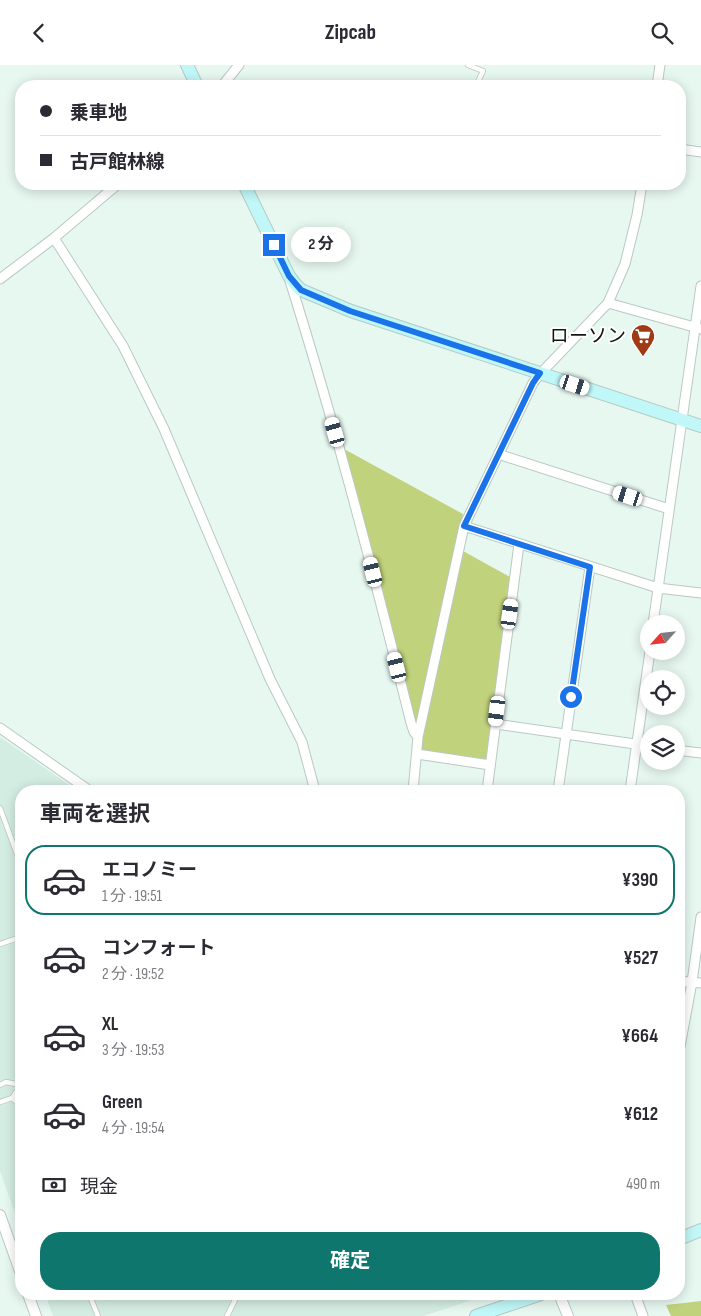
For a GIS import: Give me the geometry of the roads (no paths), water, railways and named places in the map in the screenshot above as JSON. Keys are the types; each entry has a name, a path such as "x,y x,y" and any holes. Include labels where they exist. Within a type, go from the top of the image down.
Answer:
{"main road":[{"path":"186,65 194,80"},
{"path":"247,190 289,276 301,290 350,311 701,426"},
{"path":"685,1237 701,1230"},
{"path":"476,1316 523,1300"}],"street":[{"path":"227,80 239,65"},
{"path":"658,80 660,65"},
{"path":"686,150 701,153"},
{"path":"0,279 54,238 111,190"},
{"path":"414,785 418,737 464,526 540,373 608,303 625,264 641,190"},
{"path":"54,238 123,346 164,429 255,645 302,742 313,785"},
{"path":"289,276 364,535 411,723 418,737"},
{"path":"654,615 682,419 698,328 701,286"},
{"path":"608,303 698,328"},
{"path":"499,453 504,457 669,509"},
{"path":"464,526 658,588 701,593"},
{"path":"488,785 519,544"},
{"path":"559,785 590,567"},
{"path":"631,785 649,660"},
{"path":"496,724 640,744"},
{"path":"0,728 81,785"},
{"path":"685,751 701,753"},
{"path":"417,754 490,765"},
{"path":"685,1027 696,982 701,917"},
{"path":"0,1215 15,1257"},
{"path":"30,1300 36,1316"},
{"path":"562,1300 568,1316"},
{"path":"637,1300 643,1316"}],"lane":[{"path":"468,65 483,71 479,80"},
{"path":"0,808 15,849"},
{"path":"0,944 15,939"},
{"path":"0,1085 6,1082 15,1084"},
{"path":"0,1102 12,1098 15,1094"},
{"path":"12,1098 15,1101"},
{"path":"92,1300 98,1316"},
{"path":"227,1316 235,1300"}],"place":[{"name":"ローソン","path":"643,357"}]}
